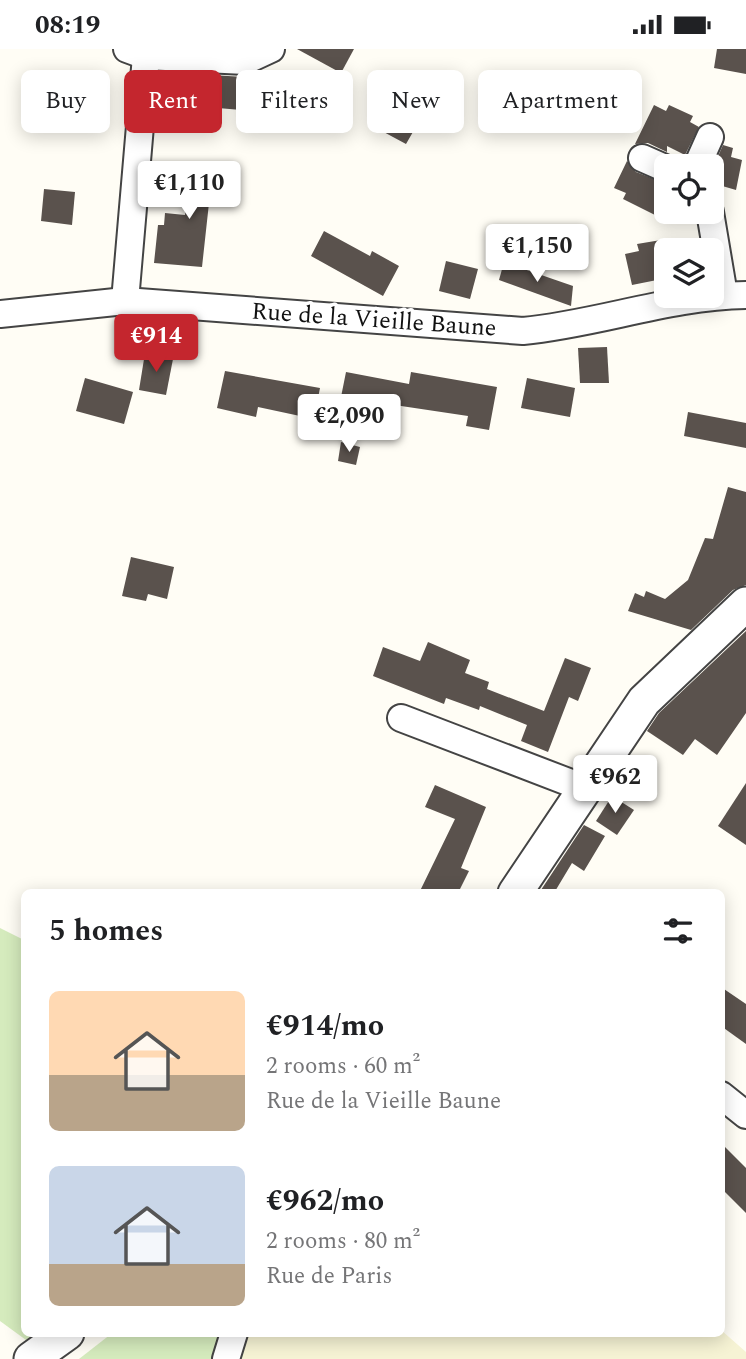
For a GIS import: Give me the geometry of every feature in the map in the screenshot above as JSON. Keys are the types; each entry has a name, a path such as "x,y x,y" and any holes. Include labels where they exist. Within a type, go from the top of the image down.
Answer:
{"street":[{"path":"125,301 137,53 245,61 271,49"},
{"path":"702,154 710,137"},
{"path":"642,158 654,163"},
{"path":"714,224 735,295"},
{"name":"Rue de la Vieille Baune","path":"0,314 125,301 523,331 570,327 680,301 735,295"},
{"path":"518,889 644,701 746,604"},
{"path":"401,718 584,788"},
{"path":"725,1098 746,1115"},
{"path":"31,1359 61,1337"},
{"path":"226,1359 233,1337"}],"shaded area":[{"path":"725,1334 746,1352 746,1359 242,1359 247,1337 725,1337"}],"green space":[{"path":"0,928 21,938 21,1336 0,1321"},
{"path":"107,1337 247,1337 242,1359 79,1359"}],"building":[{"path":"297,49 354,49 343,70 336,70"},
{"path":"717,49 746,49 746,74 714,68"},
{"path":"222,76 236,77 236,110 222,108"},
{"path":"654,105 666,111 669,105 693,116 690,122 699,127 686,154 667,146 667,152 648,143 635,144"},
{"path":"386,133 412,133 406,144"},
{"path":"723,145 733,148 731,157 742,160 736,190 724,186 724,154 719,154"},
{"path":"192,161 218,164 215,203 209,203 202,267 154,263 158,225 164,225 165,213 185,215"},
{"path":"627,161 636,172 654,179 654,214 623,199 626,193 614,188"},
{"path":"44,189 75,192 72,225 41,221"},
{"path":"324,231 370,256 372,251 399,266 383,296 311,256"},
{"path":"654,241 654,281 632,285 625,254 639,251 637,244"},
{"path":"446,261 478,269 470,299 439,291"},
{"path":"504,262 573,286 571,306 499,280"},
{"path":"607,347 609,383 580,383 578,348"},
{"path":"145,353 173,359 166,395 139,390"},
{"path":"225,371 320,388 314,419 258,407 256,417 217,408"},
{"path":"346,372 409,384 411,372 497,387 489,430 466,426 468,416 341,397"},
{"path":"85,378 133,392 124,424 76,411"},
{"path":"527,378 575,388 570,417 521,408"},
{"path":"688,412 746,423 746,448 684,436"},
{"path":"341,442 360,447 356,465 338,461"},
{"path":"728,487 746,492 746,585 733,590 691,630 628,611 635,593 644,597 646,591 665,599 688,580 705,538 713,539"},
{"path":"131,557 174,567 167,599 148,594 146,601 122,596"},
{"path":"746,631 746,713 717,755 695,739 683,755 647,731 659,713"},
{"path":"428,642 470,660 465,673 489,682 487,689 544,711 565,658 591,668 578,701 569,697 548,752 521,741 527,725 480,706 479,710 446,698 444,704 373,676 383,647 420,661"},
{"path":"746,783 746,845 718,826"},
{"path":"435,785 486,807 461,868 469,871 460,889 421,889 455,819 425,807"},
{"path":"612,796 634,810 617,835 596,821"},
{"path":"584,825 605,836 584,871 572,863 556,889 542,889"},
{"path":"725,990 746,1004 746,1044 725,1029"},
{"path":"725,1147 746,1168 746,1213 725,1192"}]}
